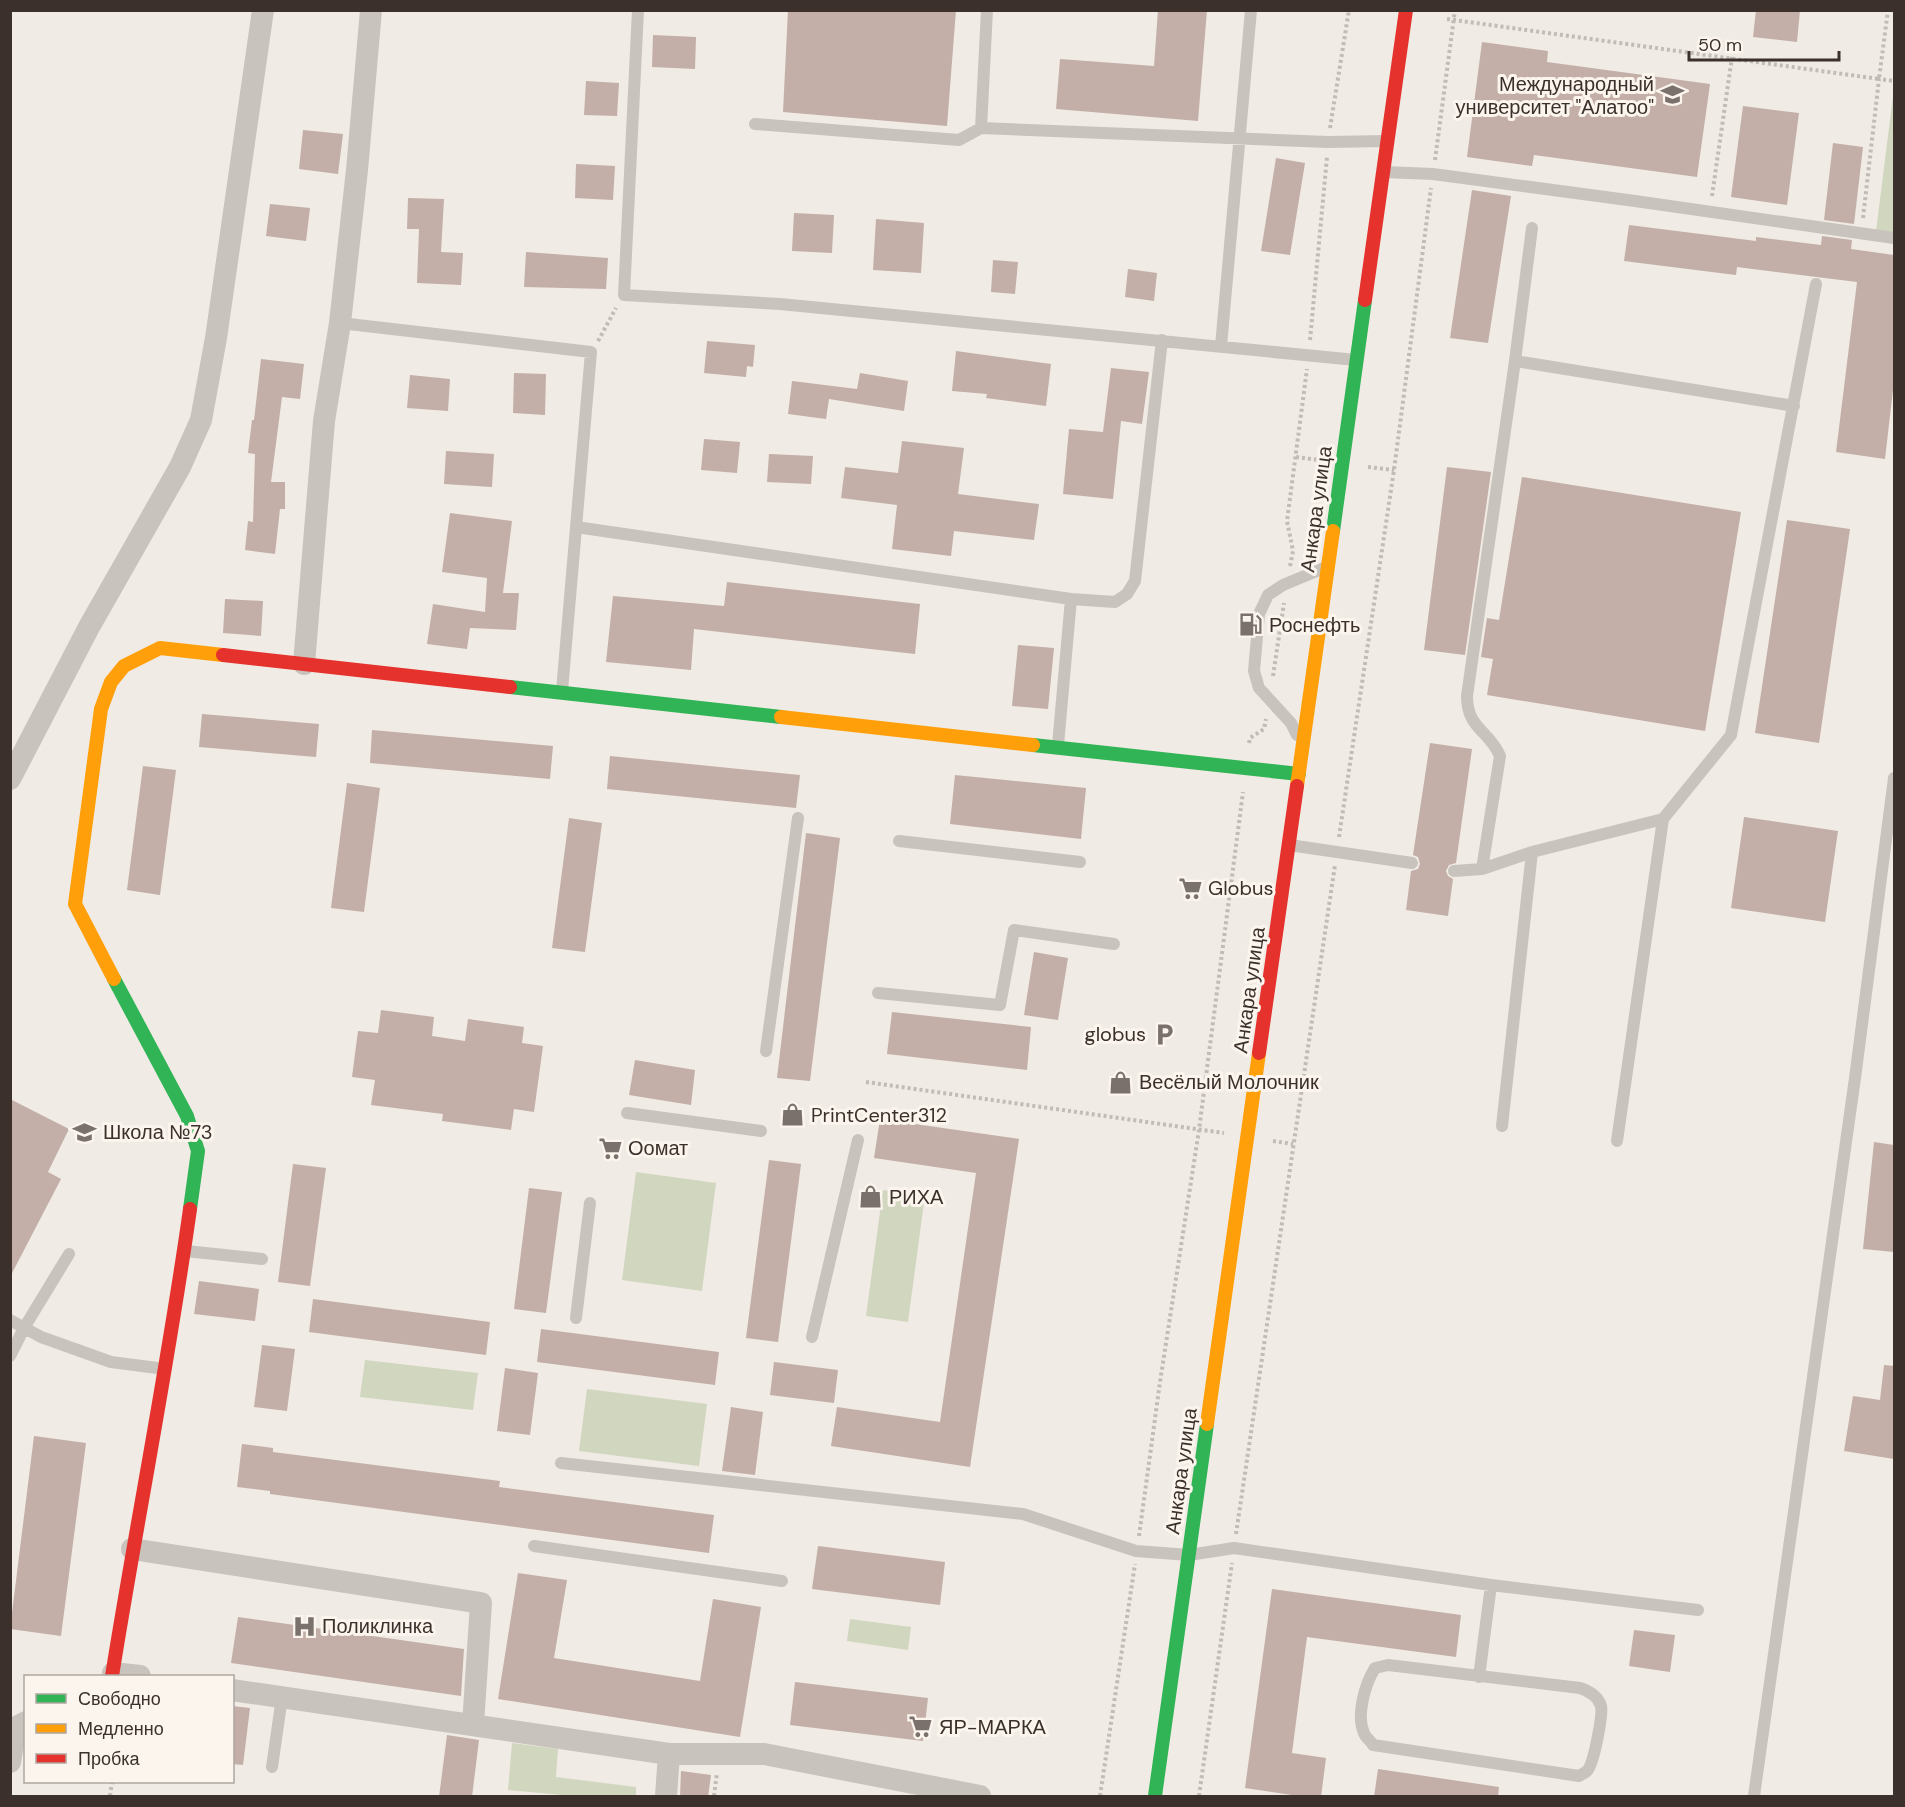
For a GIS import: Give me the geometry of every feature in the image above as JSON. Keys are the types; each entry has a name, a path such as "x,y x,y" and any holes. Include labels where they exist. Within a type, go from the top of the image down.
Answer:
{"street":[{"path":"10,779 89,627 180,466 201,420 216,338 263,10"},
{"path":"304,664 324,421 340,323 357,170 371,10"},
{"name":"Анкара улица","path":"1155,1797 1406,10"},
{"path":"113,1675 132,1549 166,1369 198,1151 187,1116 75,904 102,709 111,682 124,666 160,648 1299,774"},
{"path":"132,1549 481,1603 472,1725"},
{"path":"234,1690 669,1754 764,1754 980,1797"},
{"path":"10,1762 16,1727 24,1723"},
{"path":"666,1797 669,1754"}],"lane":[{"path":"638,10 624,295 780,304 1357,360"},
{"path":"981,128 987,10"},
{"path":"1221,346 1251,10"},
{"path":"755,124 959,140 981,128 1328,142 1388,141"},
{"path":"1383,172 1433,174 1894,238"},
{"path":"1482,869 1500,756 1496,747 1471,720 1467,708 1467,696 1532,228"},
{"path":"1617,1141 1663,819 1731,735 1734,727 1816,284"},
{"path":"340,323 591,352 562,692"},
{"path":"576,527 1071,599 1115,602 1127,594 1135,581 1162,340"},
{"path":"1515,361 1794,406"},
{"path":"1302,752 1298,736 1291,723 1259,688 1254,671 1259,614 1268,595 1288,582 1328,566"},
{"path":"1058,748 1071,599"},
{"path":"1754,1797 1853,1090 1894,778"},
{"path":"766,1052 798,818"},
{"path":"1454,871 1482,869 1532,852 1663,819"},
{"path":"899,841 1080,862"},
{"path":"1289,845 1412,863"},
{"path":"1502,1126 1532,852"},
{"path":"878,993 1000,1005 1014,930 1114,944"},
{"path":"627,1113 761,1131"},
{"path":"812,1337 858,1140"},
{"path":"576,1318 590,1203"},
{"path":"184,1251 262,1259"},
{"path":"10,1356 24,1328 69,1254"},
{"path":"10,1320 41,1337 111,1362 166,1369"},
{"path":"561,1463 1023,1514 1137,1551 1189,1555 1234,1548 1491,1585 1698,1610"},
{"path":"534,1546 782,1581"},
{"path":"1479,1677 1491,1585"},
{"path":"1388,1665 1479,1677 1580,1688 1597,1698 1601,1707 1592,1761 1588,1771 1579,1776 1373,1745 1364,1734 1361,1711 1366,1682 1375,1668 1388,1665"},
{"path":"272,1767 282,1697"}],"path":[{"path":"1100,1797 1199,1130 1250,738 1264,729 1293,551 1287,521 1309,354 1328,142 1349,10"},
{"path":"1199,1797 1293,1144 1394,470 1455,10"},
{"path":"1862,233 1888,10"},
{"path":"1447,19 1894,81"},
{"path":"1710,211 1732,57"},
{"path":"591,352 624,295"},
{"path":"866,1082 1293,1144"}],"green space":[{"path":"1894,96 1894,234 1876,231"},
{"path":"636,1172 716,1183 702,1291 622,1280"},
{"path":"883,1190 925,1195 908,1322 866,1316"},
{"path":"365,1360 478,1373 473,1410 360,1397"},
{"path":"587,1389 707,1404 699,1466 579,1451"},
{"path":"850,1619 911,1627 908,1650 847,1641"},
{"path":"512,1743 558,1749 556,1777 636,1787 636,1796 573,1796 508,1790"}],"building":[{"path":"788,10 956,10 947,126 783,112"},
{"path":"1158,10 1207,10 1198,121 1056,109 1060,59 1154,66"},
{"path":"1756,10 1800,10 1797,42 1753,37"},
{"path":"653,35 696,37 695,69 652,67"},
{"path":"1482,42 1548,51 1547,62 1710,84 1697,177 1534,155 1532,166 1467,157"},
{"path":"586,81 619,83 617,116 584,115"},
{"path":"1743,106 1799,113 1787,205 1731,197"},
{"path":"303,130 343,134 338,174 299,169"},
{"path":"1833,143 1863,147 1854,224 1824,220"},
{"path":"1276,158 1305,163 1290,255 1261,251"},
{"path":"576,164 615,166 613,200 575,198"},
{"path":"1472,190 1511,196 1488,343 1450,338"},
{"path":"408,198 444,199 441,252 463,253 461,285 417,283 419,229 407,229"},
{"path":"270,204 310,208 306,241 266,236"},
{"path":"794,213 834,215 832,253 792,251"},
{"path":"876,219 924,223 921,273 873,270"},
{"path":"1629,225 1756,241 1756,237 1821,245 1822,236 1852,240 1851,249 1894,255 1894,381 1885,459 1836,452 1857,282 1737,267 1736,275 1624,261"},
{"path":"526,252 608,258 606,289 524,287"},
{"path":"993,260 1018,262 1015,294 991,292"},
{"path":"1128,269 1157,273 1154,301 1125,297"},
{"path":"707,341 755,345 753,367 747,366 746,377 704,373"},
{"path":"956,351 1051,364 1046,406 986,398 987,394 952,391"},
{"path":"261,359 304,364 300,399 282,397 271,482 285,482 285,509 280,509 275,554 245,550 248,521 253,522 255,454 248,453"},
{"path":"1111,368 1149,372 1142,424 1121,421 1113,499 1063,494 1069,429 1103,432"},
{"path":"514,373 546,374 545,415 513,413"},
{"path":"860,373 908,381 904,411 829,399 826,419 788,414 792,381 857,389"},
{"path":"410,375 450,379 448,411 407,408"},
{"path":"704,439 740,442 737,473 701,470"},
{"path":"902,441 964,448 958,494 1039,504 1034,540 954,531 951,556 892,549 897,505 841,498 845,467 898,473"},
{"path":"446,451 494,454 492,487 444,484"},
{"path":"769,454 813,456 811,484 767,482"},
{"path":"1447,467 1491,472 1465,655 1424,650"},
{"path":"1522,477 1741,512 1705,731 1487,695 1493,659 1481,657 1487,618 1499,620"},
{"path":"450,513 512,521 503,593 519,593 516,630 470,628 467,649 427,644 433,604 485,612 487,578 442,572"},
{"path":"1787,520 1850,529 1819,743 1755,733"},
{"path":"727,582 920,604 915,654 694,629 691,670 606,662 613,596 724,606"},
{"path":"225,599 263,601 261,636 223,633"},
{"path":"1018,645 1054,648 1048,709 1012,706"},
{"path":"202,714 319,724 316,757 199,747"},
{"path":"372,730 553,746 550,779 370,763"},
{"path":"1430,743 1472,749 1456,863 1449,865 1446,871 1453,879 1448,916 1406,910 1411,871 1418,869 1420,864 1418,857 1413,855"},
{"path":"610,756 800,775 796,808 607,789"},
{"path":"143,766 176,770 160,895 127,890"},
{"path":"955,775 1086,788 1081,839 950,824"},
{"path":"347,783 380,788 364,912 331,908"},
{"path":"1744,817 1838,831 1825,922 1731,908"},
{"path":"569,818 602,823 585,952 552,948"},
{"path":"806,833 840,838 810,1081 777,1078"},
{"path":"1034,952 1068,958 1058,1020 1024,1015"},
{"path":"381,1010 434,1017 432,1036 465,1041 468,1019 524,1027 522,1043 543,1046 534,1112 514,1109 511,1130 442,1121 443,1114 371,1105 375,1080 352,1077 358,1031 378,1033"},
{"path":"892,1012 1031,1027 1027,1070 887,1054"},
{"path":"635,1060 695,1070 691,1105 629,1095"},
{"path":"10,1099 69,1129 48,1172 61,1179 10,1277"},
{"path":"880,1119 1019,1139 970,1467 831,1446 837,1407 940,1422 976,1173 874,1158"},
{"path":"1874,1142 1894,1145 1894,1252 1863,1249"},
{"path":"769,1160 801,1164 778,1342 746,1338"},
{"path":"293,1164 326,1168 310,1286 278,1282"},
{"path":"529,1188 562,1192 546,1313 514,1309"},
{"path":"199,1281 259,1289 255,1321 194,1314"},
{"path":"313,1299 490,1322 486,1355 309,1332"},
{"path":"541,1329 719,1352 715,1385 537,1362"},
{"path":"262,1345 295,1349 287,1411 254,1407"},
{"path":"774,1362 838,1370 834,1403 770,1395"},
{"path":"1884,1365 1894,1366 1894,1459 1844,1451 1853,1396 1880,1400"},
{"path":"505,1368 538,1373 530,1435 497,1431"},
{"path":"731,1407 763,1412 755,1475 722,1471"},
{"path":"34,1436 86,1443 61,1636 10,1629"},
{"path":"242,1444 273,1448 273,1452 500,1481 499,1487 714,1515 709,1553 270,1494 270,1491 237,1487"},
{"path":"818,1546 945,1562 940,1605 812,1589"},
{"path":"518,1573 567,1580 554,1658 700,1681 713,1599 761,1607 740,1737 498,1699"},
{"path":"1272,1589 1461,1615 1456,1657 1307,1637 1292,1753 1326,1758 1321,1797 1305,1797 1245,1788"},
{"path":"238,1617 464,1649 461,1696 231,1663"},
{"path":"1634,1630 1675,1635 1670,1672 1629,1666"},
{"path":"795,1682 928,1698 923,1741 790,1725"},
{"path":"234,1706 250,1708 243,1765 234,1764"},
{"path":"447,1735 479,1740 472,1797 439,1797"},
{"path":"1378,1769 1499,1787 1498,1797 1374,1797"},
{"path":"681,1771 711,1775 708,1797 680,1797"}],"traffic: fast":[{"path":"1333,531 1365,300"},
{"path":"510,687 781,717"},
{"path":"1033,745 1299,774"},
{"path":"114,979 187,1116 198,1151 190,1209"},
{"path":"1155,1796 1207,1424"}],"traffic: slow":[{"path":"1297,786 1333,531"},
{"path":"114,979 75,904 101,709 111,682 124,666 160,648 223,655"},
{"path":"781,717 1033,745"},
{"path":"1207,1424 1259,1053"}],"traffic: jam":[{"path":"1365,300 1406,10"},
{"path":"223,655 510,687"},
{"path":"1259,1053 1297,786"},
{"path":"112,1675 190,1209"}],"place":[{"name":"Международный университет \"Алатоо\"","path":"1672,95"},
{"name":"Роснефть","path":"1251,625"},
{"name":"Globus","path":"1190,888"},
{"name":"globus","path":"1164,1034"},
{"name":"Весёлый Молочник","path":"1121,1082"},
{"name":"PrintCenter312","path":"793,1115"},
{"name":"Школа №73","path":"85,1132"},
{"name":"Оомат","path":"610,1148"},
{"name":"РИХА","path":"871,1197"},
{"name":"Поликлинка","path":"304,1626"},
{"name":"ЯР-МАРКА","path":"921,1727"}]}
